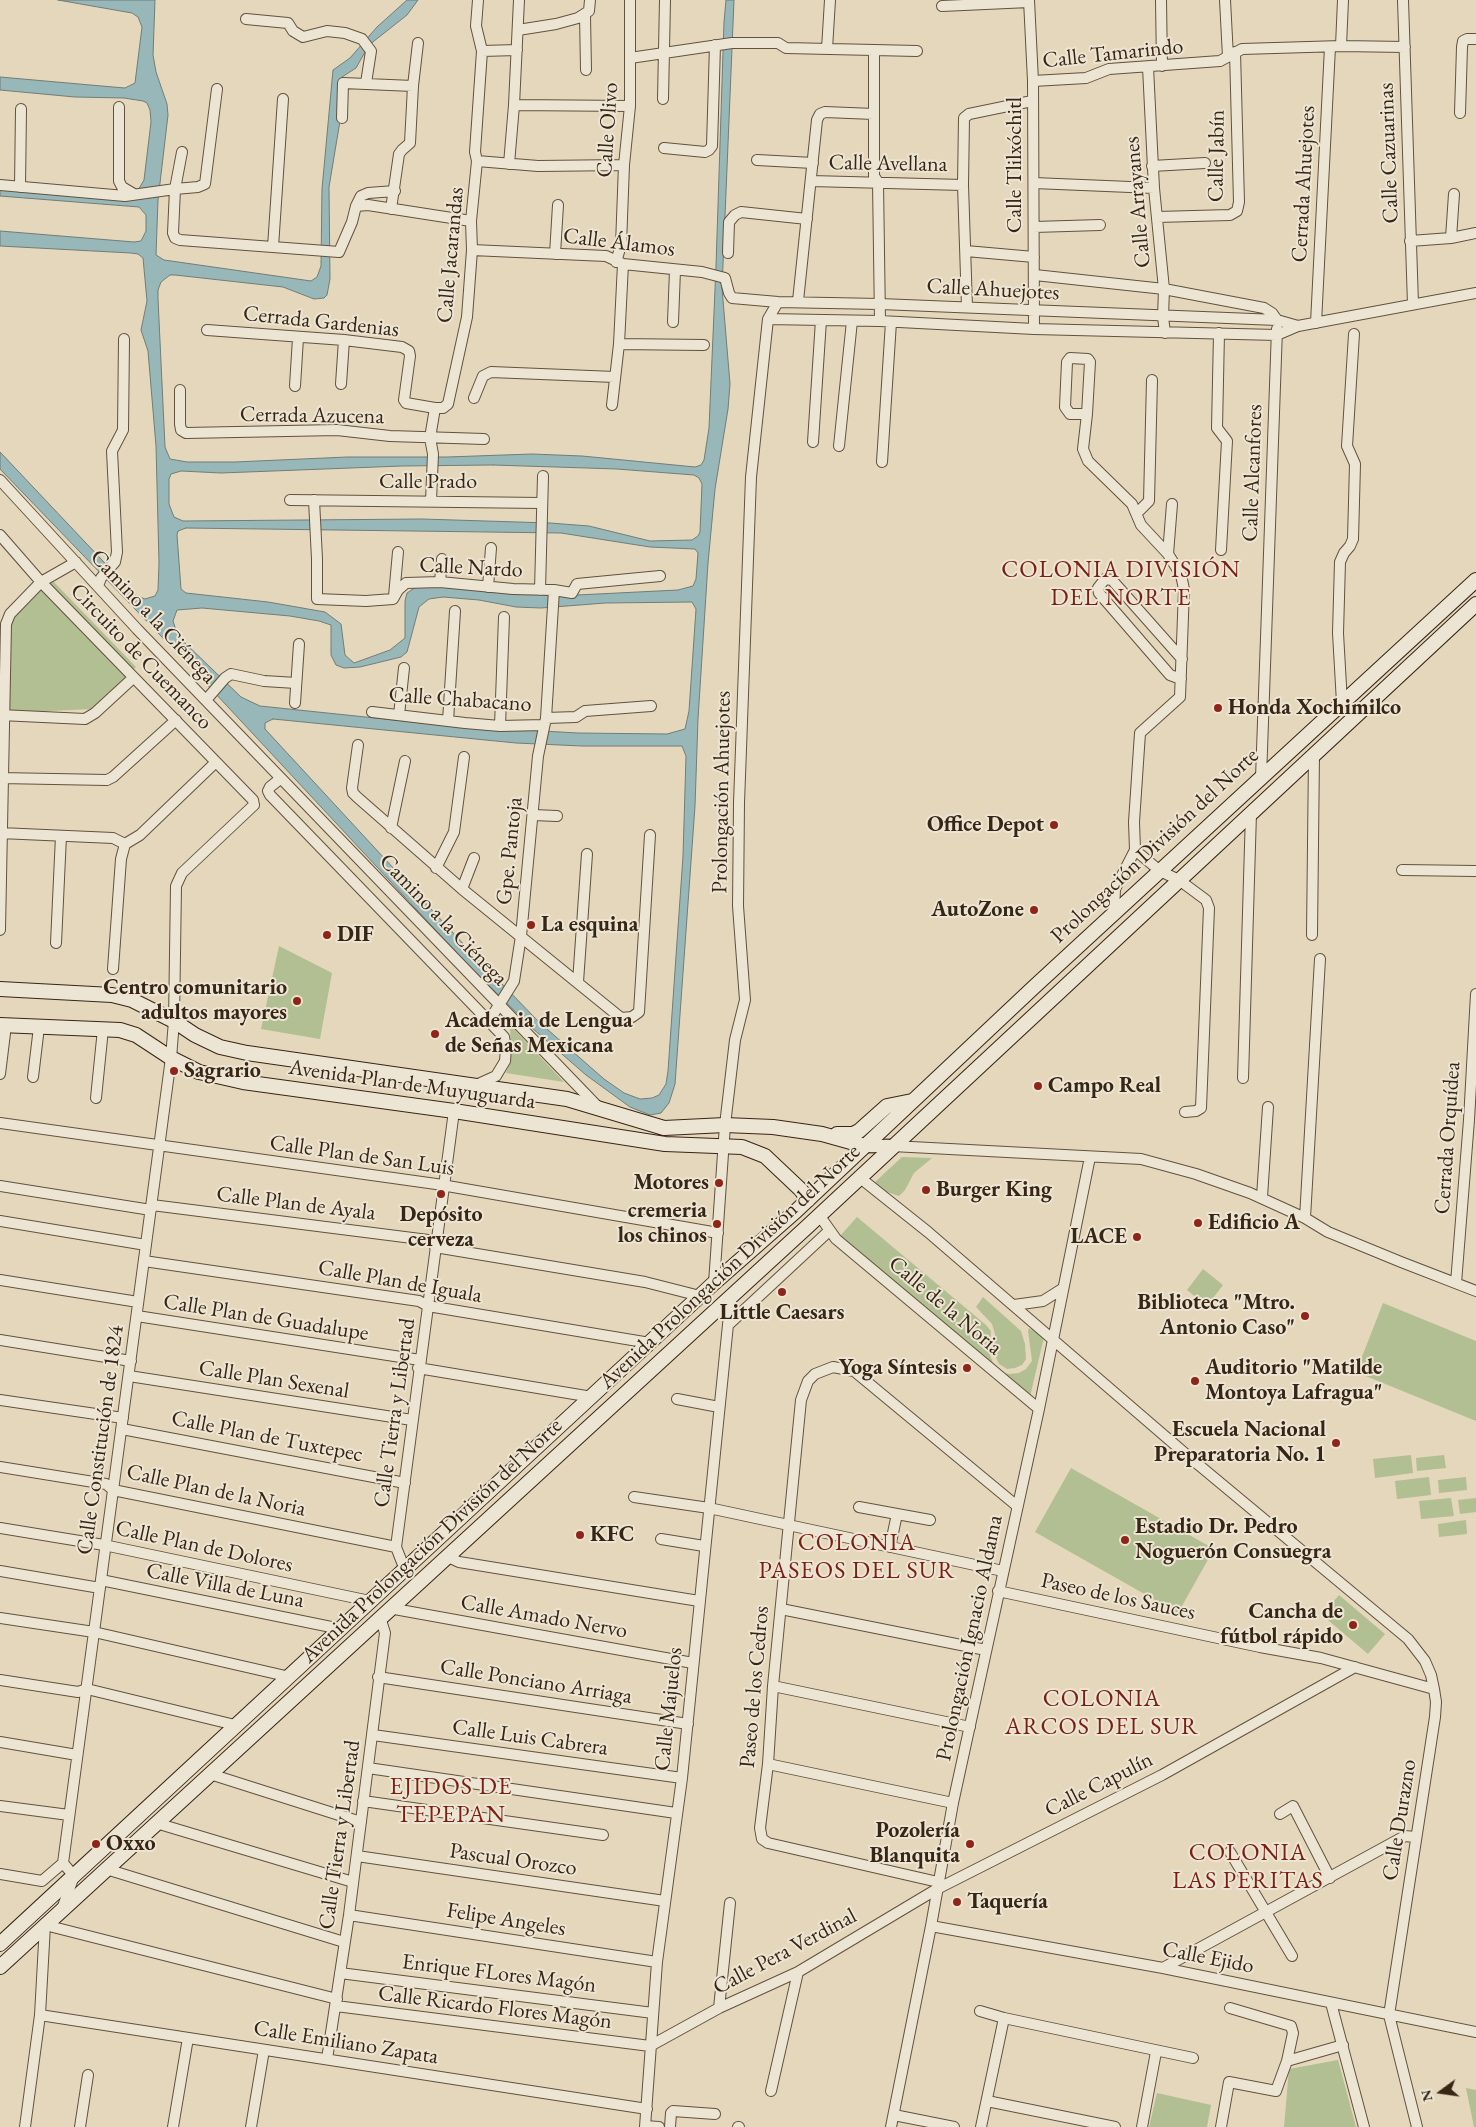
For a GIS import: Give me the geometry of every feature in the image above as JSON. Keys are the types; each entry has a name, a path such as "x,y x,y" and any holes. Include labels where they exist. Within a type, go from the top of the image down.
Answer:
{"main road":[{"name":"Prolongación División del Norte","path":"865,1146 1114,913 1476,580"},
{"name":"Prolongación División del Norte","path":"892,1146 1476,604"},
{"name":"Avenida Plan de Muyuguarda","path":"0,989 112,995 132,1000 220,1047 247,1053 567,1099 664,1128 725,1125 773,1127 822,1134 865,1146"},
{"path":"1010,1010 1021,1026"},
{"name":"Avenida Plan de Muyuguarda","path":"3,1025 120,1030 136,1035 171,1058 199,1072 243,1082 454,1111 665,1144 742,1147 765,1156 801,1190 808,1200"},
{"path":"822,1134 853,1134 887,1106 912,1101"},
{"name":"Avenida Prolongación División del Norte","path":"3,1938 74,1876 235,1725 290,1677 714,1283 808,1200 865,1146"},
{"name":"Avenida Prolongación División del Norte","path":"0,1967 892,1146"}],"street":[{"name":"Calle Jacarandas","path":"435,408 443,408 448,404 467,317 482,51 476,26 478,0"},
{"path":"508,164 514,105 519,0"},
{"path":"518,30 556,24 585,15 589,11 590,0"},
{"name":"Calle Olivo","path":"612,405 619,344 619,263 624,165 630,106 630,0"},
{"path":"663,98 665,0"},
{"path":"827,49 830,0"},
{"path":"1161,0 1162,66"},
{"name":"Calle Jabín","path":"1157,217 1230,215 1237,211 1240,202 1231,55 1225,0"},
{"path":"1341,46 1343,0"},
{"name":"Calle Cazuarinas","path":"1403,0 1413,304"},
{"path":"942,6 1029,1"},
{"name":"Calle Tlilxóchitl","path":"1029,1 1033,82 1034,330"},
{"path":"585,15 586,70"},
{"path":"246,19 288,23 293,31 303,37 327,30 345,33 362,39 372,51 366,71 366,83"},
{"path":"1460,114 1463,41 1476,39"},
{"path":"391,208 399,154 410,143 413,86 418,43"},
{"path":"630,58 732,43 778,43 786,48 916,51"},
{"path":"664,148 705,152 712,146 717,45"},
{"name":"Calle Tamarindo","path":"1033,82 1086,78 1109,69 1220,61 1242,49 1330,46 1404,47"},
{"name":"Cerrada Ahuejotes","path":"1316,323 1330,46"},
{"path":"482,51 516,50"},
{"path":"874,50 874,176 878,182 880,321"},
{"name":"Calle Arrayanes","path":"1148,67 1152,166 1164,289 1163,317 1166,333"},
{"path":"342,118 343,83 413,86"},
{"path":"0,185 125,196 198,187 205,184 217,89"},
{"path":"273,247 283,99"},
{"path":"967,307 963,185 964,118 968,114 1032,101"},
{"path":"514,105 630,106"},
{"path":"119,107 119,181 122,188 136,194"},
{"path":"20,187 21,109"},
{"path":"798,301 817,120 820,114 825,112 874,114"},
{"path":"182,152 176,189 173,233 175,238 180,240 339,252 361,196 368,193 395,191"},
{"path":"757,160 813,163"},
{"path":"477,161 538,166 624,165"},
{"path":"1152,166 1205,162"},
{"name":"Calle Avellana","path":"811,181 963,185"},
{"path":"1034,183 1154,188"},
{"path":"1451,238 1454,194"},
{"path":"356,206 368,205 471,221"},
{"path":"555,254 558,205"},
{"path":"728,253 729,222 735,215 741,212 807,219"},
{"path":"1034,227 1100,225"},
{"path":"1410,241 1451,238 1476,233"},
{"name":"Calle Álamos","path":"472,250 606,256 619,263 702,272"},
{"path":"966,251 1034,257"},
{"path":"673,322 676,270"},
{"name":"Calle Ahuejotes","path":"702,272 725,278 732,298 778,302 798,301 967,307 1163,317 1277,320 1298,326"},
{"path":"1034,275 1164,289 1264,308 1272,313 1277,320"},
{"name":"Calle Ahuejotes","path":"768,319 880,321 1034,330 1277,334 1298,326 1476,293"},
{"name":"Prolongación Ahuejotes","path":"714,1283 725,1125 735,1040 745,1000 738,906 739,803 751,477 768,319 778,302"},
{"path":"813,442 821,320"},
{"name":"Calle Alcanfores","path":"1261,778 1277,320"},
{"path":"839,446 852,321"},
{"path":"882,462 891,322"},
{"name":"Cerrada Gardenias","path":"207,330 344,340 402,347 408,351 410,356 404,400 406,403 435,408"},
{"path":"1219,333 1217,428 1227,442 1221,550"},
{"path":"1342,703 1338,633 1340,562 1353,539 1355,464 1347,446 1354,334"},
{"path":"295,386 298,338"},
{"path":"99,582 115,562 117,552 112,451 123,430 124,339"},
{"path":"341,384 344,340"},
{"path":"619,344 704,345"},
{"path":"1087,414 1070,414 1065,407 1067,362 1070,358 1089,360 1087,414 1083,449 1088,460 1132,504 1141,525 1168,554 1184,581 1180,697 1140,733 1134,850 1115,890 1114,913"},
{"path":"474,398 483,376 490,372 615,377"},
{"path":"1136,513 1149,501 1152,380"},
{"name":"Cerrada Azucena","path":"180,390 180,424 181,430 186,433 337,430 430,438 484,439"},
{"path":"431,501 433,454 430,438 435,408"},
{"path":"540,590 543,476"},
{"name":"Camino a la Ciénega","path":"0,480 76,562 99,582 208,698 280,779 601,1110"},
{"name":"Calle Prado","path":"290,500 542,503"},
{"name":"Calle Nardo","path":"314,500 317,598 366,601 393,599 398,590 406,583 440,582 572,593 577,584 660,576"},
{"path":"1168,554 1172,504"},
{"name":"Circuito de Cuemanco","path":"0,535 41,582 253,800 254,805"},
{"path":"488,587 491,548"},
{"path":"393,599 398,552"},
{"path":"440,582 442,559"},
{"path":"0,930 2,715 6,624 10,614 41,582 76,562"},
{"path":"1182,659 1112,580 1105,579 1098,588 1099,593 1170,675 1182,678"},
{"name":"Gpe. Pantoja","path":"500,1006 514,981 520,936 544,724 550,632 554,612 554,592"},
{"path":"448,721 455,611"},
{"path":"500,726 504,617"},
{"path":"295,704 299,644"},
{"path":"399,715 404,668"},
{"path":"208,698 225,678 231,674 264,681 296,683"},
{"path":"2,715 85,719 95,713 133,678"},
{"name":"Calle Chabacano","path":"372,712 500,726 544,724 576,718 585,711 651,706"},
{"path":"1,778 107,780 113,777 176,720"},
{"path":"358,745 353,793 436,868 621,1018 632,1017 639,1012 650,835"},
{"path":"1312,935 1314,754"},
{"path":"436,868 454,832 464,757"},
{"path":"391,828 405,761"},
{"path":"113,969 121,859 125,844 140,835 216,762"},
{"name":"Camino a la Ciénega","path":"280,779 270,787 268,791 270,795 504,1037 506,1048 505,1061 496,1076 475,1085"},
{"name":"Calle Constitución de 1824","path":"62,1863 76,1755 87,1689 104,1545 130,1376 136,1316 171,1058 174,1021 178,880 182,873 254,805"},
{"path":"1243,1078 1251,813"},
{"path":"533,815 557,816"},
{"path":"1,833 113,838 125,844"},
{"path":"56,943 61,836"},
{"path":"1134,850 1160,871 1179,880 1206,900 1209,908 1201,1108 1196,1112 1185,1112"},
{"path":"578,982 587,854"},
{"path":"462,889 474,858"},
{"path":"1402,870 1476,872"},
{"path":"1305,1218 1320,959"},
{"name":"Cerrada Orquídea","path":"1456,1284 1470,1120 1476,994"},
{"path":"489,1021 500,1006"},
{"path":"0,1074 3,1025"},
{"path":"33,1077 39,1027"},
{"path":"96,1098 103,1029"},
{"path":"1262,1197 1268,1108"},
{"name":"Calle Tierra y Libertad","path":"405,1570 396,1547 454,1111"},
{"name":"Calle Plan de San Luis","path":"0,1123 444,1186 718,1233"},
{"path":"865,1146 1141,1159 1196,1174 1262,1197 1305,1218 1328,1232 1456,1284 1476,1290"},
{"name":"Prolongación Ignacio Aldama","path":"891,2127 932,1926 953,1803 1053,1339 1062,1289 1086,1187 1090,1157"},
{"name":"Calle de la Noria","path":"859,1177 1014,1305 1188,1456 1408,1639"},
{"name":"Calle Plan de Ayala","path":"0,1186 436,1244 645,1282 700,1296"},
{"path":"808,1200 819,1214"},
{"name":"Calle de la Noria","path":"819,1214 836,1239 1038,1409"},
{"path":"0,1221 146,1245"},
{"path":"728,1325 829,1231"},
{"name":"Calle Plan de Iguala","path":"144,1261 419,1301 428,1306 650,1343"},
{"name":"Calle Plan de Guadalupe","path":"0,1280 138,1302"},
{"path":"1014,1305 1043,1301 1062,1289"},
{"name":"Calle Majuelos","path":"645,2127 657,1962 688,1724 698,1601 731,1295"},
{"name":"Calle Plan de Guadalupe","path":"136,1316 419,1364 592,1397"},
{"path":"0,1340 131,1361"},
{"name":"Paseo de los Cedros","path":"938,1885 768,1843 762,1839 760,1828 768,1764 773,1686 801,1400 808,1381 815,1374 833,1367 854,1371 1017,1506"},
{"name":"Calle Plan Sexenal","path":"130,1376 412,1420"},
{"path":"677,1399 719,1407"},
{"name":"Calle Plan de Tuxtepec","path":"0,1400 405,1483"},
{"name":"Calle Plan de la Noria","path":"0,1467 106,1484 113,1490 396,1547"},
{"path":"634,1498 709,1508 1003,1571"},
{"path":"859,1508 930,1520"},
{"path":"890,1547 897,1514"},
{"name":"Calle Plan de Dolores","path":"0,1528 104,1545 370,1601"},
{"path":"661,1539 704,1546"},
{"path":"446,1556 458,1562 698,1601"},
{"name":"Calle Villa de Luna","path":"0,1571 100,1584 341,1629"},
{"name":"Paseo de los Sauces","path":"998,1591 1260,1647 1321,1658 1434,1689"},
{"path":"781,1609 986,1650"},
{"name":"Calle Tierra y Libertad","path":"327,2059 349,1915 373,1735 378,1677 385,1633 384,1613"},
{"name":"Calle Amado Nervo","path":"384,1613 693,1663"},
{"path":"0,1618 94,1632 290,1677"},
{"name":"Calle Durazno","path":"1389,2014 1436,1702 1431,1675 1425,1661 1408,1639"},
{"name":"Calle Capulín","path":"938,1885 1162,1774 1355,1667"},
{"name":"Calle Ponciano Arriaga","path":"378,1677 688,1724"},
{"path":"0,1680 78,1692 87,1689 235,1725"},
{"path":"773,1686 970,1727"},
{"name":"Calle Luis Cabrera","path":"373,1735 682,1778"},
{"path":"0,1742 76,1755"},
{"path":"768,1764 953,1803"},
{"path":"368,1768 676,1813"},
{"path":"210,1774 361,1822"},
{"path":"363,1800 602,1836"},
{"path":"0,1806 68,1815"},
{"path":"1280,1814 1293,1806 1330,1878"},
{"path":"156,1823 353,1882"},
{"path":"1163,1968 1405,1836 1416,1837"},
{"path":"1230,1852 1292,1956"},
{"name":"Pascual Orozco","path":"356,1856 665,1901"},
{"path":"0,1874 42,1880 62,1863 74,1876 62,1910"},
{"path":"106,1869 344,1942"},
{"name":"Calle Pera Verdinal","path":"650,2046 720,2008 798,1972 938,1885"},
{"path":"720,2008 730,1903"},
{"name":"Felipe Angeles","path":"349,1915 657,1962"},
{"path":"25,2127 40,2015 45,1926"},
{"name":"Calle Ricardo Flores Magón","path":"45,1926 336,2003 650,2046"},
{"name":"Calle Ejido","path":"932,1926 1163,1968 1476,2032"},
{"name":"Enrique FLores Magón","path":"340,1972 653,2013"},
{"path":"771,2091 798,1972"},
{"path":"1331,2003 1364,2127"},
{"path":"1221,2127 1229,2082 1276,2091 1287,2061 1293,2033 1291,2026 1230,2008"},
{"path":"980,2011 1156,2052 1193,2058"},
{"path":"1389,2014 1417,2127"},
{"name":"Calle Emiliano Zapata","path":"40,2015 647,2109"},
{"path":"981,2127 1004,2018"},
{"path":"173,2127 188,2038"},
{"path":"1287,2061 1343,2045"},
{"path":"251,2127 264,2050"},
{"path":"1142,2127 1156,2052"},
{"path":"80,2127 88,2075"},
{"path":"987,2101 1115,2127"},
{"path":"670,2127 671,2113 673,2111 715,2114"},
{"path":"894,2115 954,2127"},
{"path":"645,2127 659,2127"}],"green space":[{"path":"51,579 136,667 93,709 7,713 12,614"},
{"name":"Centro comunitario adultos mayores","path":"279,946 332,973 320,1039 261,1029"},
{"path":"510,1025 564,1082 506,1073 511,1061"},
{"path":"902,1157 932,1158 914,1173 905,1190 899,1196 884,1191 874,1183"},
{"path":"857,1217 986,1325 991,1331 990,1355 1000,1372 1009,1374 1019,1373 1026,1369 1032,1361 1029,1328 1044,1337 1029,1401 840,1236"},
{"path":"1203,1269 1223,1285 1207,1306 1187,1290"},
{"path":"983,1297 1021,1331 1025,1344 1026,1359 1022,1365 1007,1369 999,1364 995,1355 995,1334 992,1324 976,1307"},
{"path":"1383,1303 1476,1341 1476,1421 1356,1372"},
{"path":"1411,1455 1413,1473 1375,1478 1373,1459"},
{"path":"1444,1455 1446,1468 1417,1471 1416,1458"},
{"name":"Estadio Dr. Pedro Noguerón Consuegra","path":"1071,1468 1214,1549 1178,1613 1035,1532"},
{"path":"1429,1477 1431,1495 1397,1499 1395,1481"},
{"path":"1466,1477 1467,1490 1439,1493 1438,1480"},
{"path":"1451,1498 1454,1516 1421,1519 1419,1501"},
{"path":"1476,1498 1476,1512 1460,1514 1458,1500"},
{"path":"1466,1520 1467,1534 1439,1537 1438,1524"},
{"name":"Cancha de fútbol rápido","path":"1339,1595 1385,1634 1368,1654 1322,1615"},
{"path":"1338,2060 1356,2127 1284,2127 1289,2069"},
{"path":"1466,2088 1476,2090 1476,2127 1474,2127"},
{"path":"1157,2093 1211,2105 1207,2127 1149,2127"}],"water":[{"path":"58,0 155,0 153,55 156,72 167,104 168,115 158,200 156,255 164,260 311,281 317,277 321,266 322,189 333,70 350,58 377,27 407,0 418,0 407,15 369,45 356,68 342,77 341,115 329,187 330,279 327,295 324,298 314,299 283,287 175,275 170,275 161,282 158,290 158,299 165,447 170,459 187,462 235,462 347,457 447,457 532,454 582,456 695,467 701,465 704,460 709,428 724,22 726,0 734,0 722,288 730,384 728,409 715,489 708,563 698,719 695,806 675,1084 669,1103 661,1113 650,1115 630,1107 586,1075 532,1028 471,968 187,663 0,469 0,452 135,595 145,599 155,596 158,590 159,563 156,446 148,351 141,330 147,301 143,258 138,254 131,253 0,246 0,231 141,241 146,231 146,215 139,207 0,196 0,182 71,189 137,192 144,180 151,122 147,103 124,98 75,97 0,90 0,77 125,88 135,83 142,27 138,17 132,13","holes":["493,465 617,469 694,475 699,478 702,484 700,532 692,540 650,541 589,526 550,523 422,519 183,521 174,517 169,504 169,479 171,474 181,471 221,473 402,466","186,528 561,533 650,547 695,549 698,553 696,579 693,586 678,590 557,596 467,587 416,587 407,593 405,601 405,638 390,650 354,663 345,655 341,624 325,612 268,602 186,593 181,589 178,531","443,597 479,600 516,607 541,608 605,603 692,602 696,609 689,711 685,729 667,734 578,733 452,726 260,706 241,697 183,641 177,633 173,621 177,610 202,608 290,616 319,621 331,625 331,655 336,665 344,668 360,667 401,657 407,652 419,607 429,599","273,719 516,743 582,746 682,746 686,756 683,856 668,1071 666,1084 659,1095 640,1099 624,1093 604,1079 539,1022 468,949 265,729 265,723"]}],"place":[{"name":"Honda Xochimilco","path":"1218,708"},
{"name":"Office Depot","path":"1054,825"},
{"name":"AutoZone","path":"1034,910"},
{"name":"La esquina","path":"531,925"},
{"name":"DIF","path":"327,935"},
{"name":"Centro comunitario adultos mayores","path":"297,1001"},
{"name":"Academia de Lengua de Señas Mexicana","path":"435,1034"},
{"name":"Sagrario","path":"174,1071"},
{"name":"Campo Real","path":"1038,1086"},
{"name":"Motores","path":"719,1183"},
{"name":"Burger King","path":"926,1190"},
{"name":"Depósito cerveza","path":"441,1194"},
{"name":"Edificio A","path":"1198,1223"},
{"name":"cremeria los chinos","path":"717,1224"},
{"name":"LACE","path":"1137,1237"},
{"name":"Little Caesars","path":"782,1292"},
{"name":"Biblioteca \"Mtro. Antonio Caso\"","path":"1305,1316"},
{"name":"Yoga Síntesis","path":"967,1368"},
{"name":"Auditorio \"Matilde Montoya Lafragua\"","path":"1195,1381"},
{"name":"Escuela Nacional Preparatoria No. 1","path":"1336,1443"},
{"name":"KFC","path":"580,1535"},
{"name":"Estadio Dr. Pedro Noguerón Consuegra","path":"1125,1540"},
{"name":"Cancha de fútbol rápido","path":"1353,1625"},
{"name":"Oxxo","path":"96,1844"},
{"name":"Pozolería Blanquita","path":"970,1844"},
{"name":"Taquería","path":"957,1902"}],"district":[{"name":"COLONIA DIVISIÓN DEL NORTE","path":"1121,584"},
{"name":"COLONIA PASEOS DEL SUR","path":"857,1557"},
{"name":"COLONIA ARCOS DEL SUR","path":"1102,1713"},
{"name":"EJIDOS DE TEPEPAN","path":"451,1801"},
{"name":"COLONIA LAS PERITAS","path":"1248,1867"}]}
